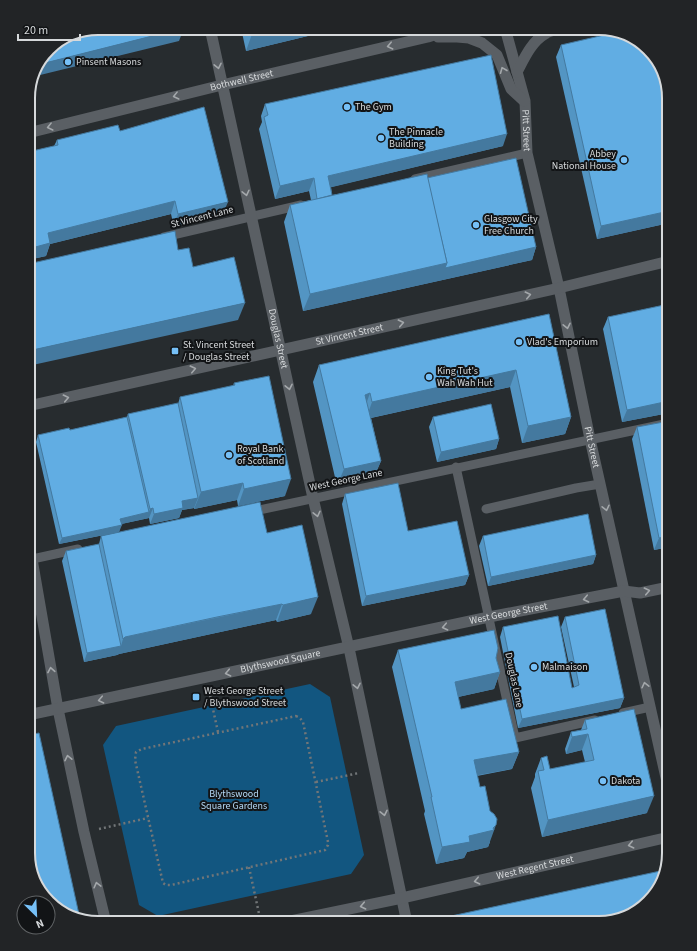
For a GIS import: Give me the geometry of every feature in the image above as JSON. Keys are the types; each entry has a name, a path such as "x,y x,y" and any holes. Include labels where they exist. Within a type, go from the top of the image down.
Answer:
{"street":[{"name":"Douglas Street","path":"211,35 313,498 349,648"},
{"name":"Bothwell Street","path":"35,130 434,35"},
{"name":"Pitt Street","path":"507,35 525,101 527,153 559,288 590,439 662,760"},
{"path":"517,72 536,40 543,35"},
{"name":"Pitt Street","path":"428,37 469,38 482,43 497,55 511,89 525,101"},
{"name":"St Vincent Street","path":"35,404 662,264"},
{"path":"35,586 58,709 84,832 104,916"},
{"name":"West George Street","path":"349,648 489,617 624,591 640,593 662,588"},
{"path":"349,648 406,916"},
{"name":"Blythswood Square","path":"58,709 349,648"},
{"path":"35,714 58,709"},
{"name":"West Regent Street","path":"402,898 662,839"},
{"path":"315,916 402,898"}],"lane":[{"path":"410,180 527,153"},
{"name":"St Vincent Lane","path":"151,240 311,202"},
{"name":"West George Lane","path":"237,514 662,424"},
{"name":"Douglas Lane","path":"456,468 515,738 650,707"},
{"path":"486,509 576,488 600,484"},
{"path":"35,558 85,547"}],"path":[{"path":"206,677 218,732"},
{"path":"298,716 303,722 316,782 328,842 325,850 166,885 161,880 135,760 136,752 142,748 298,716"},
{"path":"316,782 375,769"},
{"path":"84,832 148,818"},
{"path":"249,867 260,916"}],"green space":[{"name":"Blythswood Square Gardens","path":"310,684 330,697 364,855 351,874 158,916 139,905 103,745 116,726"}],"building":[{"path":"156,35 46,63 56,51 66,43 85,36"},
{"name":"Abbey National House","path":"604,35 616,37 631,43 644,53 654,66 660,81 662,98 662,213 601,226 561,45"},
{"name":"The Pinnacle Building","path":"491,55 507,134 328,176 332,195 317,199 314,178 280,186 264,117 268,115 265,104"},
{"path":"204,107 228,202 178,214 175,201 48,233 50,243 35,247 35,150 58,145 57,140 118,125 120,131"},
{"name":"Glasgow City Free Church","path":"516,158 536,247 445,268 447,263 427,178"},
{"path":"427,174 447,263 310,294 290,205"},
{"path":"175,231 178,250 189,248 193,267 234,257 245,303 35,349 35,262"},
{"path":"662,305 662,402 627,410 608,317"},
{"path":"549,314 571,417 528,426 516,370 372,402 370,393 365,395 381,461 344,469 319,365"},
{"name":"Royal Bank of Scotland","path":"269,376 291,479 244,489 243,483 201,492 180,397 235,385 234,383"},
{"path":"178,403 198,498 182,501 183,508 154,514 153,508 150,509 128,414"},
{"path":"491,404 499,439 441,452 433,417"},
{"path":"127,417 149,512 120,519 122,525 62,538 38,435 69,428 70,430"},
{"path":"662,422 662,537 659,538 637,427"},
{"path":"398,483 408,531 457,521 469,575 366,596 345,494"},
{"path":"260,502 267,533 302,525 318,597 217,617 125,637 123,639 101,536"},
{"path":"588,514 596,555 491,577 483,536"},
{"path":"99,544 121,646 87,653 66,551"},
{"path":"605,609 624,698 522,719 503,627 558,616 572,688 579,685 565,617"},
{"path":"494,630 498,648 496,658 500,672 455,682 461,709 506,699 519,752 474,760 480,787 485,786 490,811 497,819 496,825 493,828 494,830 469,836 470,842 442,847 398,650"},
{"name":"Dakota","path":"634,709 654,796 548,820 538,771 544,770 541,758 547,756 550,769 594,760 588,734 572,737 571,732 587,729 585,720"},
{"path":"39,733 79,913 70,910 56,900 56,895 51,895 43,885 37,870 35,853 35,734"},
{"path":"659,871 654,885 644,898 631,908 616,914 599,916 451,916"}],"place":[{"name":"Pinsent Masons","path":"68,62"},
{"name":"The Gym","path":"347,107"},
{"name":"The Pinnacle Building","path":"381,138"},
{"name":"Abbey National House","path":"624,160"},
{"name":"Glasgow City Free Church","path":"476,225"},
{"name":"Vlad's Emporium","path":"519,342"},
{"name":"St. Vincent Street / Douglas Street","path":"175,351"},
{"name":"King Tut's Wah Wah Hut","path":"429,377"},
{"name":"Royal Bank of Scotland","path":"229,455"},
{"name":"Malmaison","path":"534,667"},
{"name":"West George Street / Blythswood Street","path":"196,697"},
{"name":"Dakota","path":"603,781"}]}
